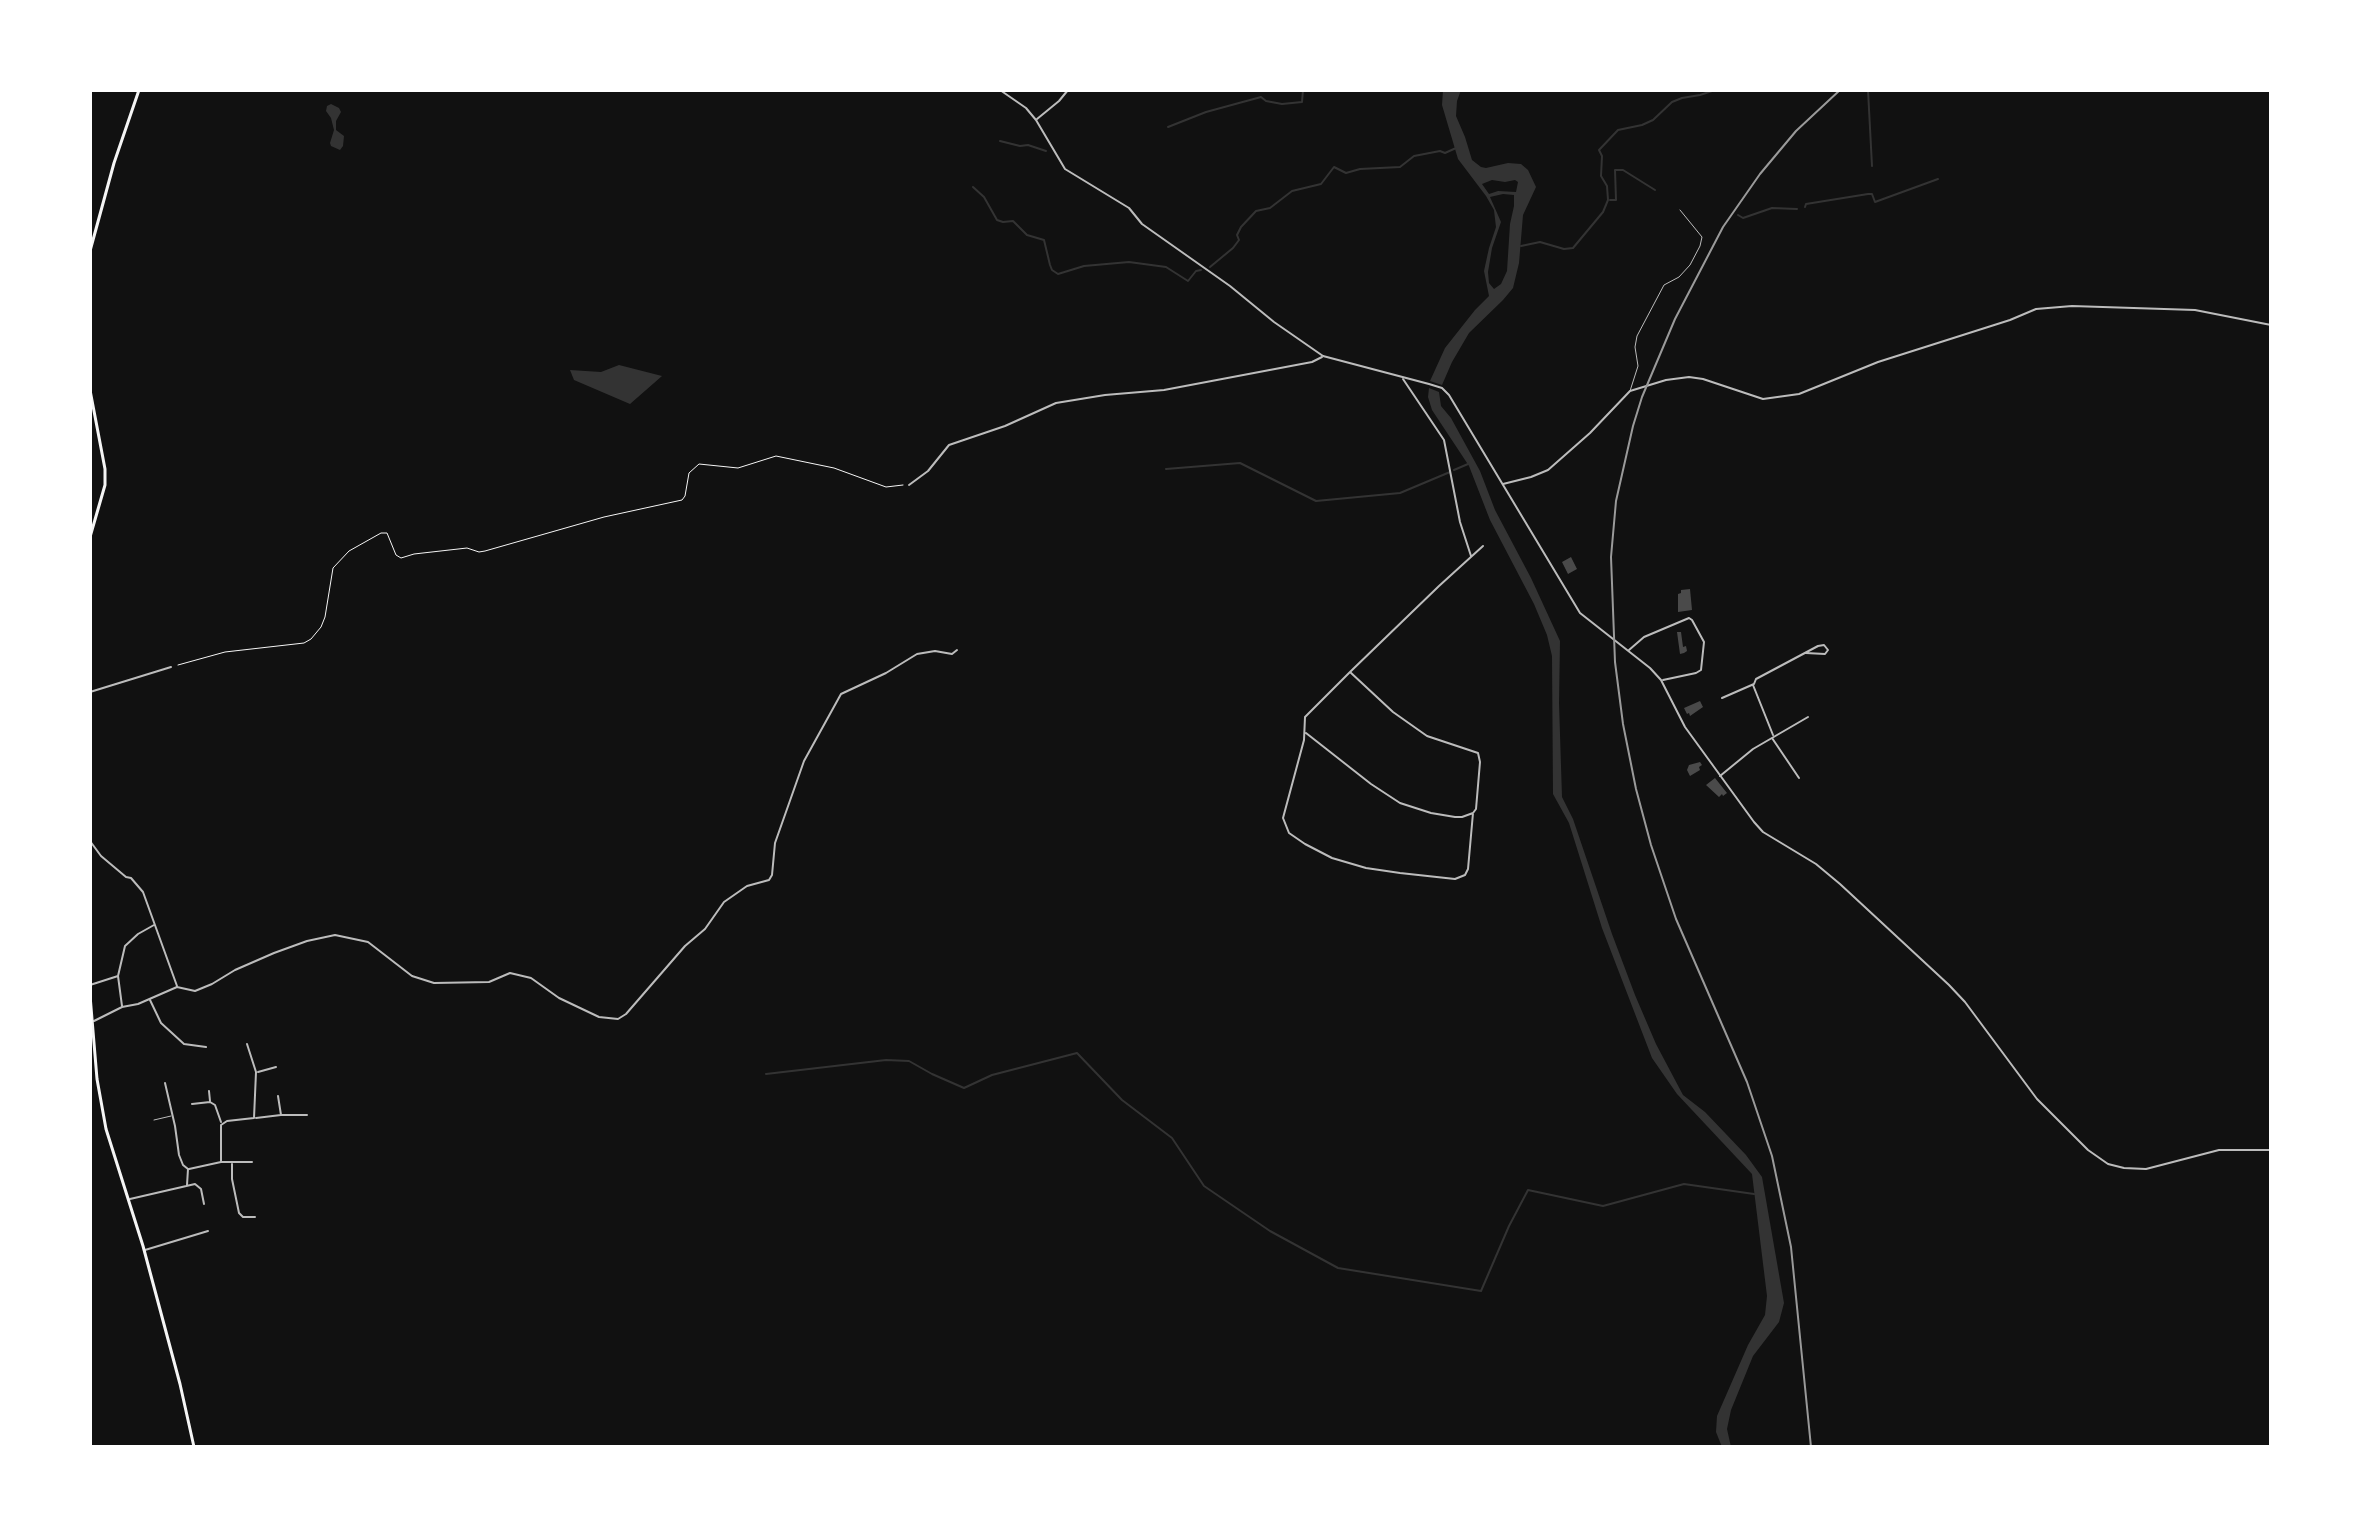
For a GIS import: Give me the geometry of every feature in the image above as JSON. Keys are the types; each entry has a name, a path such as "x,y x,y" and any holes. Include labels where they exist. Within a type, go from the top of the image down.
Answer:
{"main road":[{"path":"90,251 114,163 139,90"},
{"path":"90,390 105,469 105,485 90,537"},
{"path":"90,998 92,1054 106,1129 144,1250 183,1393 194,1447"}],"street":[{"path":"1000,90 1026,108 1036,120 1065,169 1129,208 1142,224 1323,356 1442,388 1580,613 1661,680 1685,727 1763,832 1816,864 1949,985 1973,1012 2037,1099 2088,1150 2108,1164 2146,1169 2219,1150 2271,1150"},
{"path":"1036,120 1068,90"},
{"path":"1502,485 1531,477 1556,464 1630,391 1666,380 1703,379 1763,399 1799,394 1878,362 2036,309 2072,306 2195,310 2271,325"},
{"path":"909,485 928,471 949,445 1005,426 1056,403 1164,390 1312,362 1323,356"},
{"path":"1402,377 1444,440 1460,522 1471,557"},
{"path":"1350,672 1393,712 1427,736 1478,753 1476,809 1465,875 1455,879 1366,868 1332,858 1289,833 1283,818 1305,732 1305,717 1350,672 1483,546"},
{"path":"1628,651 1644,637 1689,618 1692,620 1704,642 1701,670 1661,680"},
{"path":"1799,778 1772,736 1753,688 1756,679 1821,645 1827,646 1828,650 1825,654 1806,653"},
{"path":"93,1022 122,1007 177,987 195,991 274,953 335,935 368,942 412,976 423,980 434,983 489,982 510,973 531,978 559,998 599,1017 618,1019 626,1014 685,946 705,929 724,902 747,886 763,882 772,875 775,843 804,761 841,694 917,654 935,651 952,654 957,650"},
{"path":"90,692 171,667"},
{"path":"1722,698 1754,684"},
{"path":"1720,776 1772,736 1808,717"},
{"path":"1305,732 1400,803 1455,817 1473,813"},
{"path":"90,841 101,856 139,886 177,987"},
{"path":"122,1007 118,976 125,946 154,925"},
{"path":"90,985 118,976"},
{"path":"149,999 161,1023 184,1044 206,1047"},
{"path":"247,1044 256,1072 254,1118"},
{"path":"256,1072 276,1067"},
{"path":"165,1083 179,1155 188,1169"},
{"path":"209,1091 210,1102"},
{"path":"278,1096 281,1115"},
{"path":"192,1104 210,1102 216,1106 222,1123"},
{"path":"222,1123 281,1115 307,1115"},
{"path":"221,1162 219,1129 222,1123"},
{"path":"188,1169 221,1162 252,1162"},
{"path":"232,1164 239,1213 243,1217 255,1217"},
{"path":"187,1185 188,1169"},
{"path":"129,1199 199,1185 204,1204"},
{"path":"144,1250 208,1231"}],"lane":[{"path":"1630,391 1638,366 1637,336 1664,285 1679,277 1700,246 1702,237 1680,210"},
{"path":"154,1120 173,1116"}],"path":[{"path":"171,667 225,652 304,643 311,639 325,617 333,568 349,551 381,533 387,533 396,555 401,558 467,548 485,551 604,517 682,500 689,473 699,464 738,468 776,456 834,468 886,487 909,485"}],"shaded area":[{"path":"1443,90 1461,90 1456,116 1472,160 1486,168 1508,163 1521,164 1528,170 1536,187 1523,215 1519,263 1513,288 1469,333 1442,385 1430,381 1445,348 1489,296 1484,271 1496,227 1494,210 1458,159 1442,105","holes":["1492,180 1515,180 1518,182 1516,192 1489,194 1482,184","1514,195 1514,206 1507,271 1501,284 1494,289 1489,283 1488,272 1501,222 1490,197"]},
{"path":"331,104 341,112 336,121 336,130 344,136 340,150 330,143 334,130 326,111"},
{"path":"619,365 662,376 630,404 574,380 570,370 601,372"},
{"path":"1429,388 1439,392 1441,406 1451,418 1480,471 1495,510 1560,641 1562,797 1573,819 1635,995 1683,1095 1705,1112 1746,1155 1762,1177 1784,1303 1779,1322 1753,1356 1731,1410 1727,1429 1731,1447 1722,1447 1716,1432 1717,1416 1748,1345 1765,1315 1767,1296 1752,1174 1677,1094 1652,1058 1602,928 1569,823 1553,794 1552,656 1547,635 1490,520 1469,466 1432,410"}],"building":[{"path":"1571,557 1577,569 1568,574 1562,562"},
{"path":"1690,589 1692,610 1678,612 1678,594 1681,590"},
{"path":"1677,632 1681,632 1683,647 1686,646 1687,651 1680,654"},
{"path":"1700,701 1703,707 1690,716 1687,714 1684,708"},
{"path":"1700,762 1700,770 1690,776 1687,770 1689,765"},
{"path":"1715,778 1727,793 1723,796 1719,797 1706,785"}],"waterway":[{"path":"1168,127 1206,112 1261,97 1282,104 1302,102 1303,90"},
{"path":"1521,246 1540,242 1564,249 1573,248 1603,212 1608,200 1607,186 1601,176 1602,156 1599,150 1618,130 1653,120 1672,102 1715,90"},
{"path":"1868,90 1872,166"},
{"path":"2021,90 2025,91"},
{"path":"1000,141 1046,151"},
{"path":"1210,267 1233,248 1239,240 1237,235 1241,227 1256,211 1270,208 1292,191 1321,184 1334,167 1346,173 1360,169 1400,167 1414,156 1440,151 1445,153 1456,148"},
{"path":"1610,200 1616,200 1615,170 1623,170 1655,190"},
{"path":"1805,207 1806,204 1868,194 1872,194 1875,202 1938,179"},
{"path":"973,187 984,197 997,220 1013,221 1027,235 1044,240 1052,270 1058,274 1084,266 1129,262 1166,267 1188,281 1196,271 1201,270"},
{"path":"1738,215 1743,218 1772,208 1797,209"},
{"path":"1166,469 1240,463 1316,501 1400,493 1450,472"},
{"path":"1454,470 1468,464"},
{"path":"766,1074 886,1060 909,1061 964,1088 992,1075 1077,1053 1122,1100 1172,1138 1204,1186 1270,1231 1338,1268 1481,1291 1528,1190 1603,1206 1684,1184 1754,1194"}],"railway":[{"path":"1811,1447 1791,1247 1772,1156 1747,1082 1676,919 1636,789 1615,662 1611,557 1616,501 1633,426 1675,319 1723,227 1760,174 1796,131 1840,90"}]}
